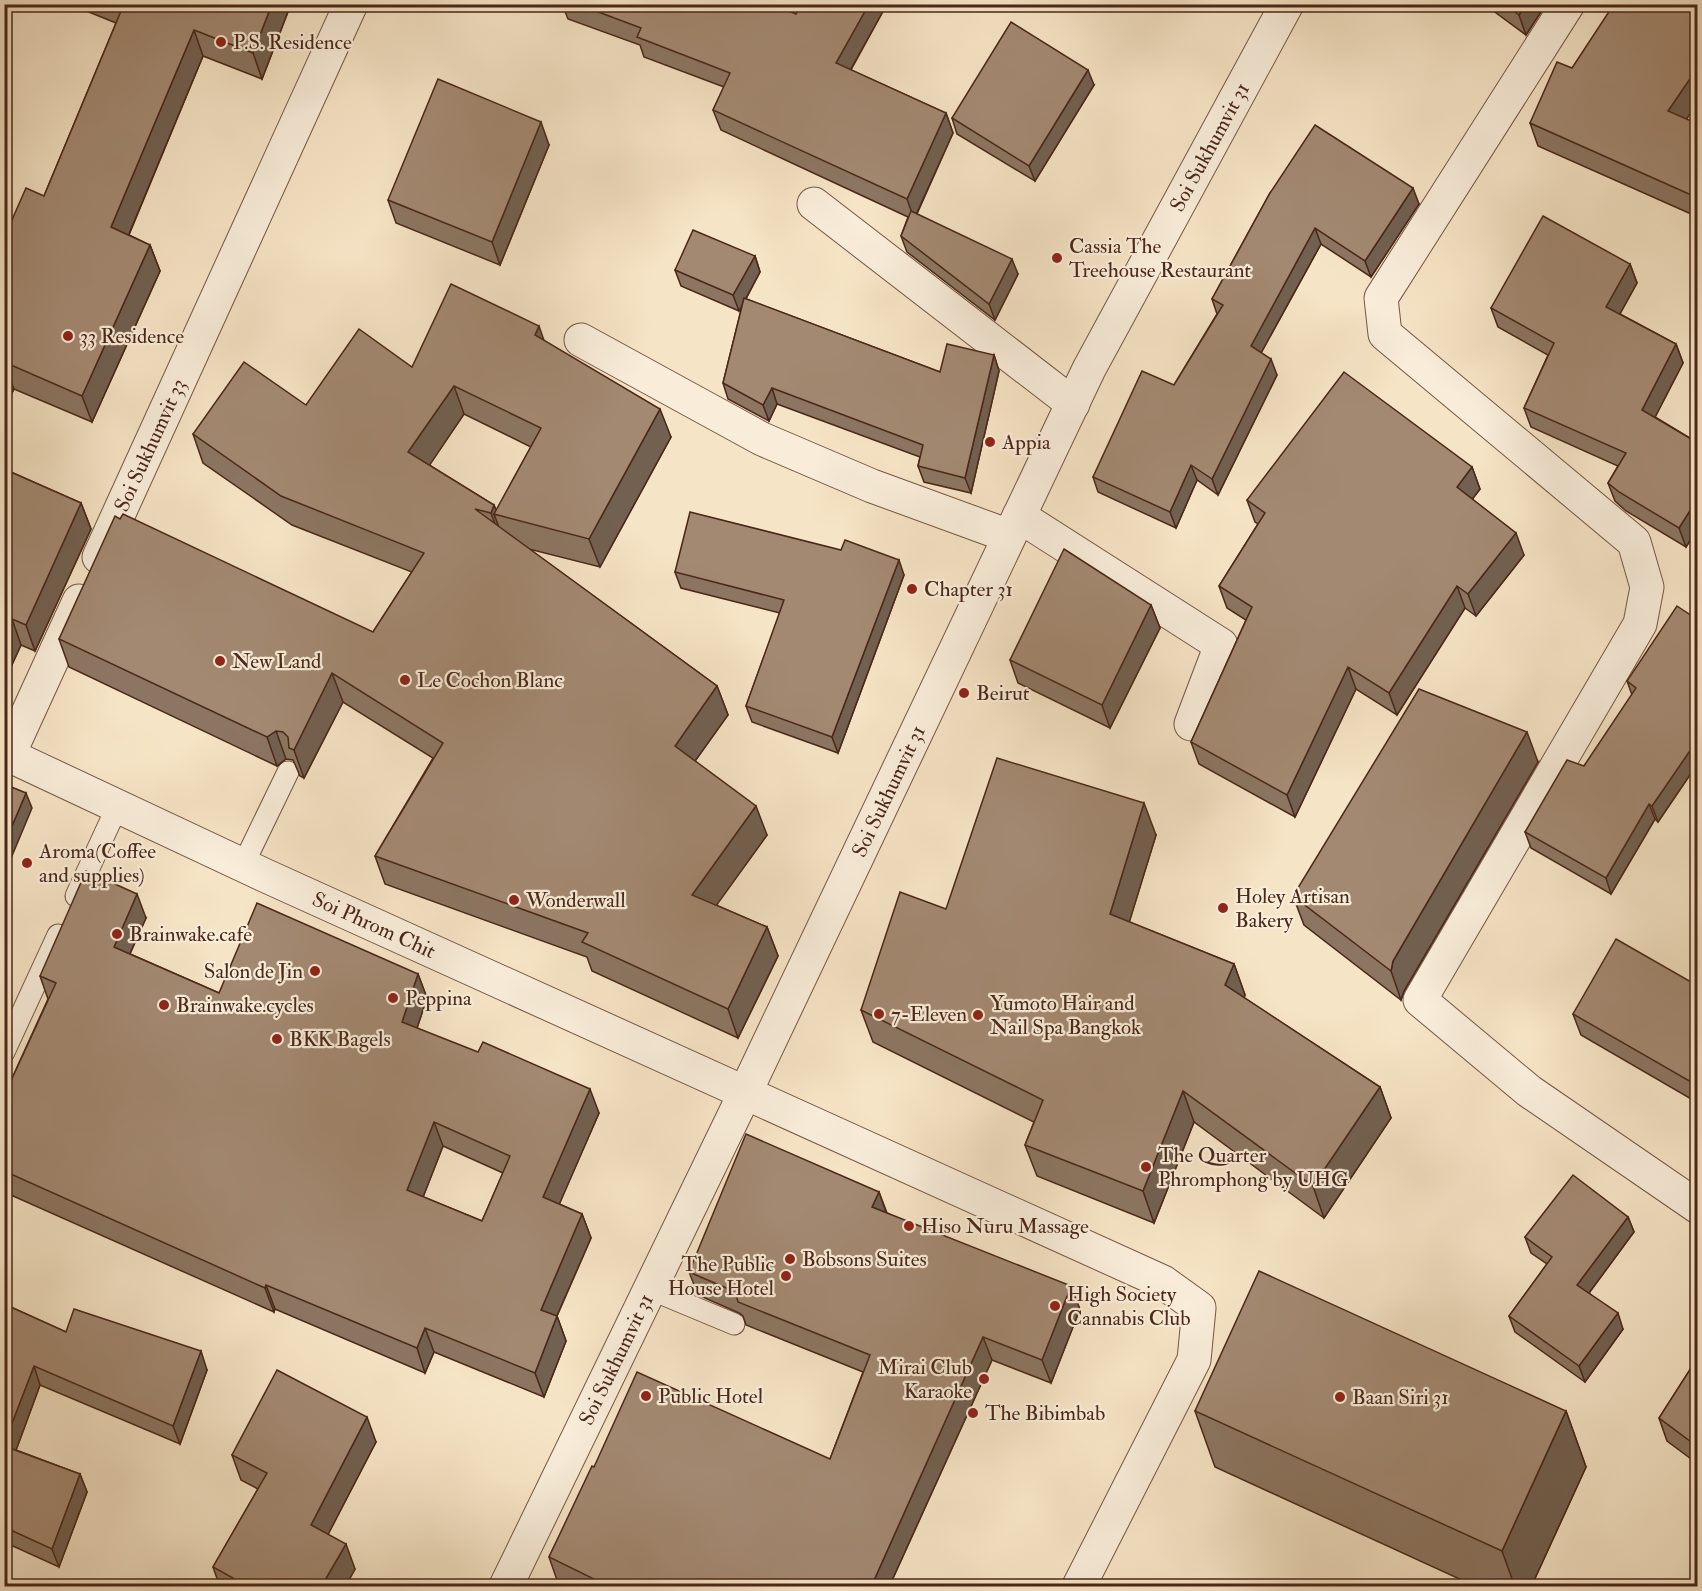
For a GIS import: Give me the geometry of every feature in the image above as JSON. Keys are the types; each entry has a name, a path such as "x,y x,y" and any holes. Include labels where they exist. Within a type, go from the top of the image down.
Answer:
{"street":[{"name":"Soi Sukhumvit 33","path":"5,754 15,741 351,4"},
{"name":"Soi Sukhumvit 31","path":"506,1587 745,1093 1095,358 1287,4"},
{"path":"1568,4 1381,298 1385,334 1634,542 1647,588 1640,624 1420,1000 1529,1091 1698,1208"},
{"path":"814,204 1073,404"},
{"path":"581,340 762,440 872,486 1014,526 1221,645 1191,724"},
{"name":"Soi Phrom Chit","path":"5,754 243,865 1163,1282 1199,1308 1194,1360 1079,1587"}],"lane":[{"path":"243,865 288,772"},
{"path":"4,1052 118,806"},
{"path":"651,1289 734,1324"}],"building":[{"path":"124,4 272,4 253,53 194,30 111,227 150,245 82,396 4,362 4,238 26,188 44,196"},
{"path":"577,4 772,4 796,14 802,4 869,4 836,63 946,113 907,199 713,110 730,73 637,37 641,28"},
{"path":"1504,4 1526,4 1519,15"},
{"path":"1614,4 1698,4 1698,67 1668,111 1698,124 1698,198 1530,123 1557,62 1572,68"},
{"path":"1011,22 1088,70 1029,166 952,118"},
{"path":"438,79 541,122 492,242 388,200"},
{"path":"1315,125 1413,188 1365,261 1315,228 1251,346 1271,359 1212,479 1191,465 1170,512 1093,477 1142,371 1174,385 1223,305 1212,299 1270,193"},
{"path":"911,211 1012,259 989,304 901,236"},
{"path":"1543,216 1630,264 1606,307 1676,344 1642,410 1698,443 1698,498 1679,528 1608,483 1626,453 1524,408 1554,343 1491,308"},
{"path":"693,230 755,256 733,295 675,270"},
{"path":"451,284 539,326 535,335 660,409 589,539 494,514 541,428 454,386 408,452 494,505 491,513 475,509 717,686 675,746 756,806 692,895 767,927 728,1009 582,942 588,933 375,856 443,743 332,673 294,750 289,748 288,737 283,732 276,731 267,737 59,639 115,516 120,519 123,514 373,632 424,553 281,496 193,434 244,362 306,405 359,329 412,367"},
{"path":"744,298 940,372 947,344 994,355 965,478 918,466 923,445 772,388 763,405 723,383"},
{"path":"1344,372 1472,467 1457,487 1516,533 1468,594 1457,586 1389,693 1348,667 1287,795 1191,742 1252,607 1219,586 1265,513 1247,500"},
{"path":"4,469 81,503 26,625 12,619 4,635"},
{"path":"690,512 841,550 845,540 899,560 832,737 746,706 784,600 675,572"},
{"path":"1064,549 1151,605 1102,705 1010,660"},
{"path":"1677,606 1698,620 1698,739 1652,806 1649,804 1606,878 1525,832 1567,760 1584,766 1636,688 1627,681"},
{"path":"1419,689 1527,732 1393,961 1391,971 1293,896"},
{"path":"997,758 1144,803 1110,914 1234,964 1225,985 1380,1087 1313,1186 1183,1091 1143,1191 1025,1145 1043,1100 861,1010 900,892 946,909"},
{"path":"4,784 26,793 4,845"},
{"path":"86,871 137,894 114,947 219,993 257,903 418,974 402,1022 478,1052 483,1042 590,1089 543,1197 582,1214 541,1310 557,1316 535,1373 425,1328 417,1348 266,1285 265,1288 4,1171 4,1096 56,983 40,976","holes":["434,1122 510,1156 482,1221 407,1190"]},
{"path":"1616,939 1698,986 1698,1086 1573,1014"},
{"path":"746,1134 879,1192 872,1207 1071,1286 1042,1360 983,1337 871,1587 610,1587 549,1557 592,1466 594,1467 637,1372 830,1459 870,1355 738,1302 736,1294 731,1290 689,1272"},
{"path":"1573,1175 1628,1217 1577,1285 1618,1313 1579,1366 1509,1316 1552,1257 1525,1237"},
{"name":"Baan Siri 31","path":"1259,1271 1566,1411 1502,1551 1195,1411"},
{"path":"4,1304 66,1332 74,1309 201,1351 173,1426 34,1366 4,1444"},
{"path":"1698,1357 1698,1447 1659,1418"},
{"path":"277,1370 367,1417 311,1525 346,1544 321,1587 228,1587 233,1578 213,1567 267,1473 232,1455"},
{"path":"4,1446 80,1474 52,1549 4,1527"}],"place":[{"name":"P.S. Residence","path":"221,42"},
{"name":"Cassia The Treehouse Restaurant","path":"1057,258"},
{"name":"33 Residence","path":"68,336"},
{"name":"Appia","path":"990,442"},
{"name":"Chapter 31","path":"912,589"},
{"name":"New Land","path":"220,661"},
{"name":"Le Cochon Blanc","path":"405,680"},
{"name":"Beirut","path":"964,693"},
{"name":"Aroma(Coffee and supplies)","path":"27,863"},
{"name":"Wonderwall","path":"514,900"},
{"name":"Holey Artisan Bakery","path":"1223,908"},
{"name":"Brainwake.cafe","path":"117,934"},
{"name":"Salon de Jin","path":"315,971"},
{"name":"Peppina","path":"393,998"},
{"name":"Brainwake.cycles","path":"164,1005"},
{"name":"7-Eleven","path":"879,1014"},
{"name":"Yumoto Hair and Nail Spa Bangkok","path":"978,1015"},
{"name":"BKK Bagels","path":"277,1039"},
{"name":"The Quarter Phromphong by UHG","path":"1146,1167"},
{"name":"Hiso Nuru Massage","path":"909,1226"},
{"name":"Bobsons Suites","path":"790,1259"},
{"name":"The Public House Hotel","path":"786,1276"},
{"name":"High Society Cannabis Club","path":"1055,1306"},
{"name":"Mirai Club Karaoke","path":"984,1379"},
{"name":"Public Hotel","path":"646,1396"},
{"name":"Baan Siri 31","path":"1340,1397"},
{"name":"The Bibimbab","path":"973,1413"}]}
